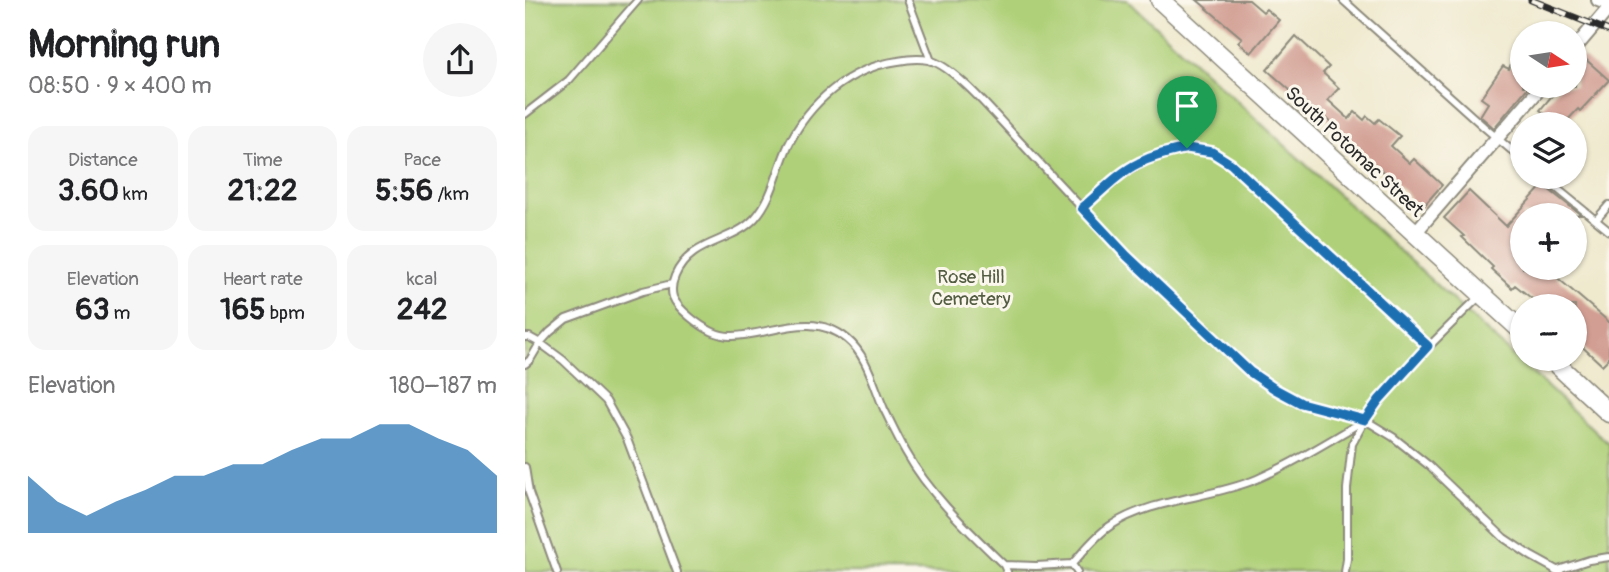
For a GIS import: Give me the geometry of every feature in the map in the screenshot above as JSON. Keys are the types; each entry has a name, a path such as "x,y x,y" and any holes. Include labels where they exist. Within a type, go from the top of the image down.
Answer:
{"main road":[{"name":"South Potomac Street","path":"1160,0 1510,319"},
{"path":"1564,371 1609,413"}],"street":[{"path":"1587,33 1609,6 1598,0"},
{"path":"1415,234 1531,98"}],"lane":[{"path":"525,114 569,80 638,0"},
{"path":"908,0 931,61"},
{"path":"1343,0 1510,149"},
{"path":"1072,564 1005,568 932,490 907,454 860,355 847,339 829,328 810,325 789,326 732,337 715,333 684,312 674,297 672,284 679,267 692,252 753,220 765,205 788,146 802,120 840,83 864,70 888,62 912,59 931,61 954,75 980,99 1127,256 1250,372 1301,403 1365,420 1393,437 1427,464 1504,538 1557,571 1589,560 1609,557"},
{"path":"1082,208 1118,177 1161,153 1187,148 1212,152 1231,164 1428,346"},
{"path":"1558,189 1609,232"},
{"path":"1596,220 1609,205"},
{"path":"525,364 550,332 566,319 643,291 672,284"},
{"path":"1345,572 1347,489 1352,444 1379,400 1428,346 1483,294"},
{"path":"525,337 540,343 563,360 606,401 627,439 677,572"},
{"path":"1063,572 1089,544 1126,517 1151,508 1225,491 1256,479 1294,461 1365,420"},
{"path":"525,467 529,493 557,572"},
{"path":"1072,564 1077,572"}],"green space":[{"name":"Rose Hill Cemetery","path":"525,0 1127,0 1510,353 1510,371 1530,371 1609,444 1609,572 525,572"}],"building":[{"path":"1197,0 1249,0 1263,12 1266,9 1279,20 1251,53 1238,42 1242,38"},
{"path":"1296,36 1329,67 1323,73 1339,88 1328,100 1349,119 1355,112 1364,120 1367,116 1375,123 1379,119 1400,136 1391,146 1410,163 1414,159 1442,185 1421,209 1375,164 1373,166 1360,154 1346,139 1348,137 1267,70"},
{"path":"1587,61 1609,80 1580,111 1540,110 1550,98 1587,98"},
{"path":"1503,66 1509,69 1510,67 1510,98 1519,98 1494,128 1480,116 1488,103 1481,98"},
{"path":"1539,189 1548,189 1566,203 1527,203"},
{"path":"1469,191 1506,226 1510,222 1510,280 1560,280 1576,294 1526,294 1515,285 1512,288 1444,218"},
{"path":"1587,303 1609,322 1609,358 1602,365 1587,351"}],"railway":[{"path":"1531,0 1609,31"}],"route":[{"path":"1187,148 1212,152 1231,164 1428,346 1379,400 1365,420 1301,403 1250,372 1127,256 1082,208 1137,164 1161,153 1187,148"}]}
